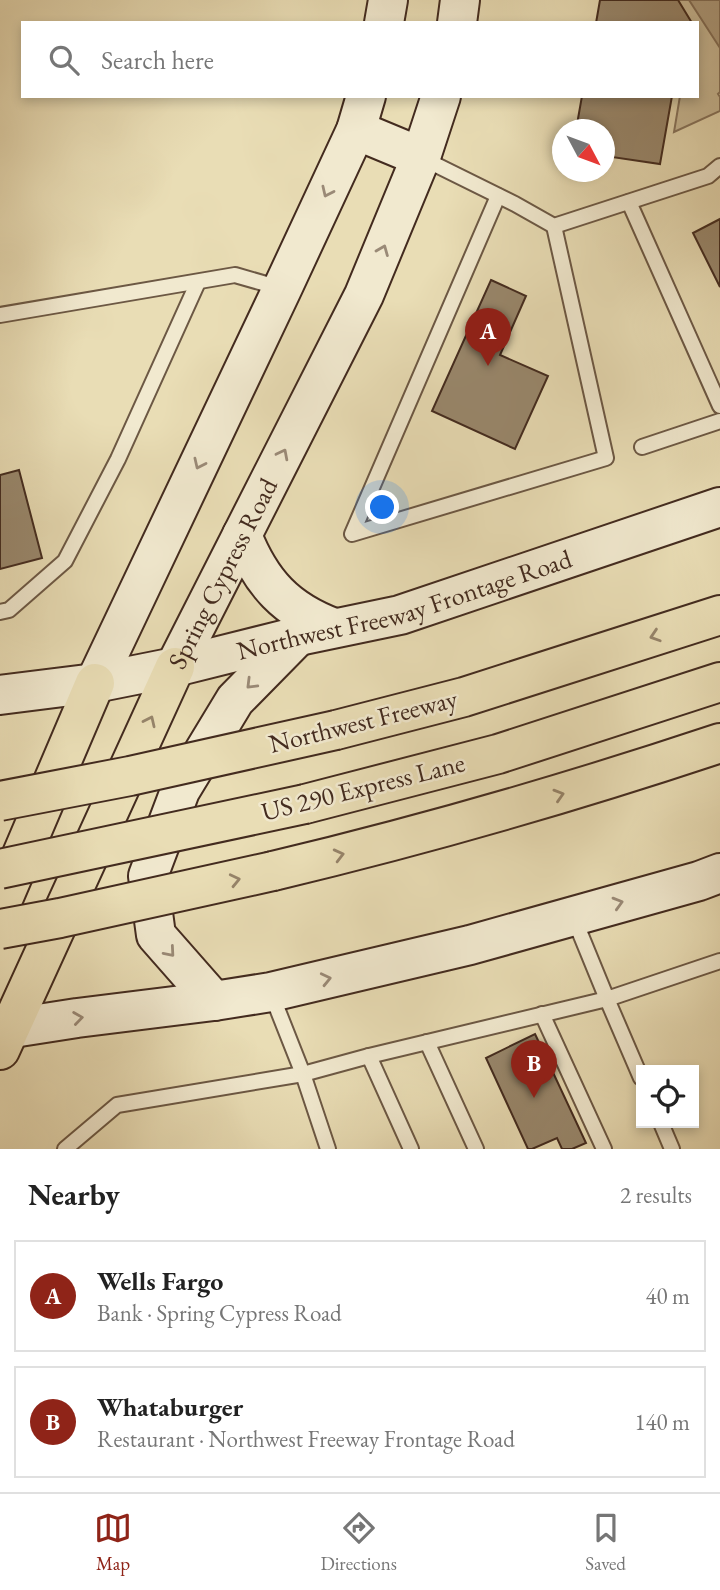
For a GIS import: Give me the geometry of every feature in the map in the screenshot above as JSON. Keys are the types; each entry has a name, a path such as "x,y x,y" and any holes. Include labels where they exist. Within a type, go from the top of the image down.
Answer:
{"main road":[{"path":"384,21 388,0"},
{"path":"457,21 460,0"},
{"name":"Spring Cypress Road","path":"3,1036 175,667 365,295 421,157 440,98"},
{"path":"0,906 95,682 282,289 361,113 421,157"},
{"name":"Northwest Freeway Frontage Road","path":"0,695 95,682 175,667 316,632 400,615 720,507"},
{"path":"214,1001 156,935 148,876 180,791 235,700 316,632 316,621 284,600 258,570 242,535"},
{"name":"Northwest Freeway","path":"0,801 130,776 336,730 464,697 720,615"},
{"name":"US 290 Express Lane","path":"0,869 305,804 498,754 720,682"},
{"path":"0,929 273,871 384,844 624,775 720,743"},
{"path":"3,1036 271,992 470,945 720,873"}],"lane":[{"path":"421,157 554,226 708,176 720,166"},
{"path":"498,196 352,534 606,457 554,226"},
{"path":"629,202 720,405"},
{"path":"0,315 235,275 282,289"},
{"path":"0,612 9,610 65,561 118,459 198,282"},
{"path":"642,447 720,421"},
{"path":"573,916 636,1066"},
{"path":"65,1149 117,1105 303,1074 607,999 720,961"},
{"path":"271,992 328,1149"},
{"path":"542,1014 604,1149"},
{"path":"426,1042 476,1149"},
{"path":"369,1056 411,1149"},
{"path":"663,1128 673,1149"}],"shaded area":[{"path":"676,0 720,0 720,111 674,132 680,98 699,98 699,21 690,21"},
{"path":"689,0 720,0 720,48"}],"building":[{"path":"600,0 678,0 691,21 596,21"},
{"path":"582,98 672,98 660,164 615,157 615,119 578,119"},
{"path":"720,219 720,287 693,233"},
{"path":"491,280 526,296 500,355 548,376 515,449 432,411"},
{"path":"19,470 42,558 0,569 0,475"},
{"path":"535,1034 586,1143 572,1149 562,1149 557,1138 528,1149 486,1058"}],"place":[{"name":"Wells Fargo","path":"488,366"},
{"name":"Whataburger","path":"534,1098"}]}
